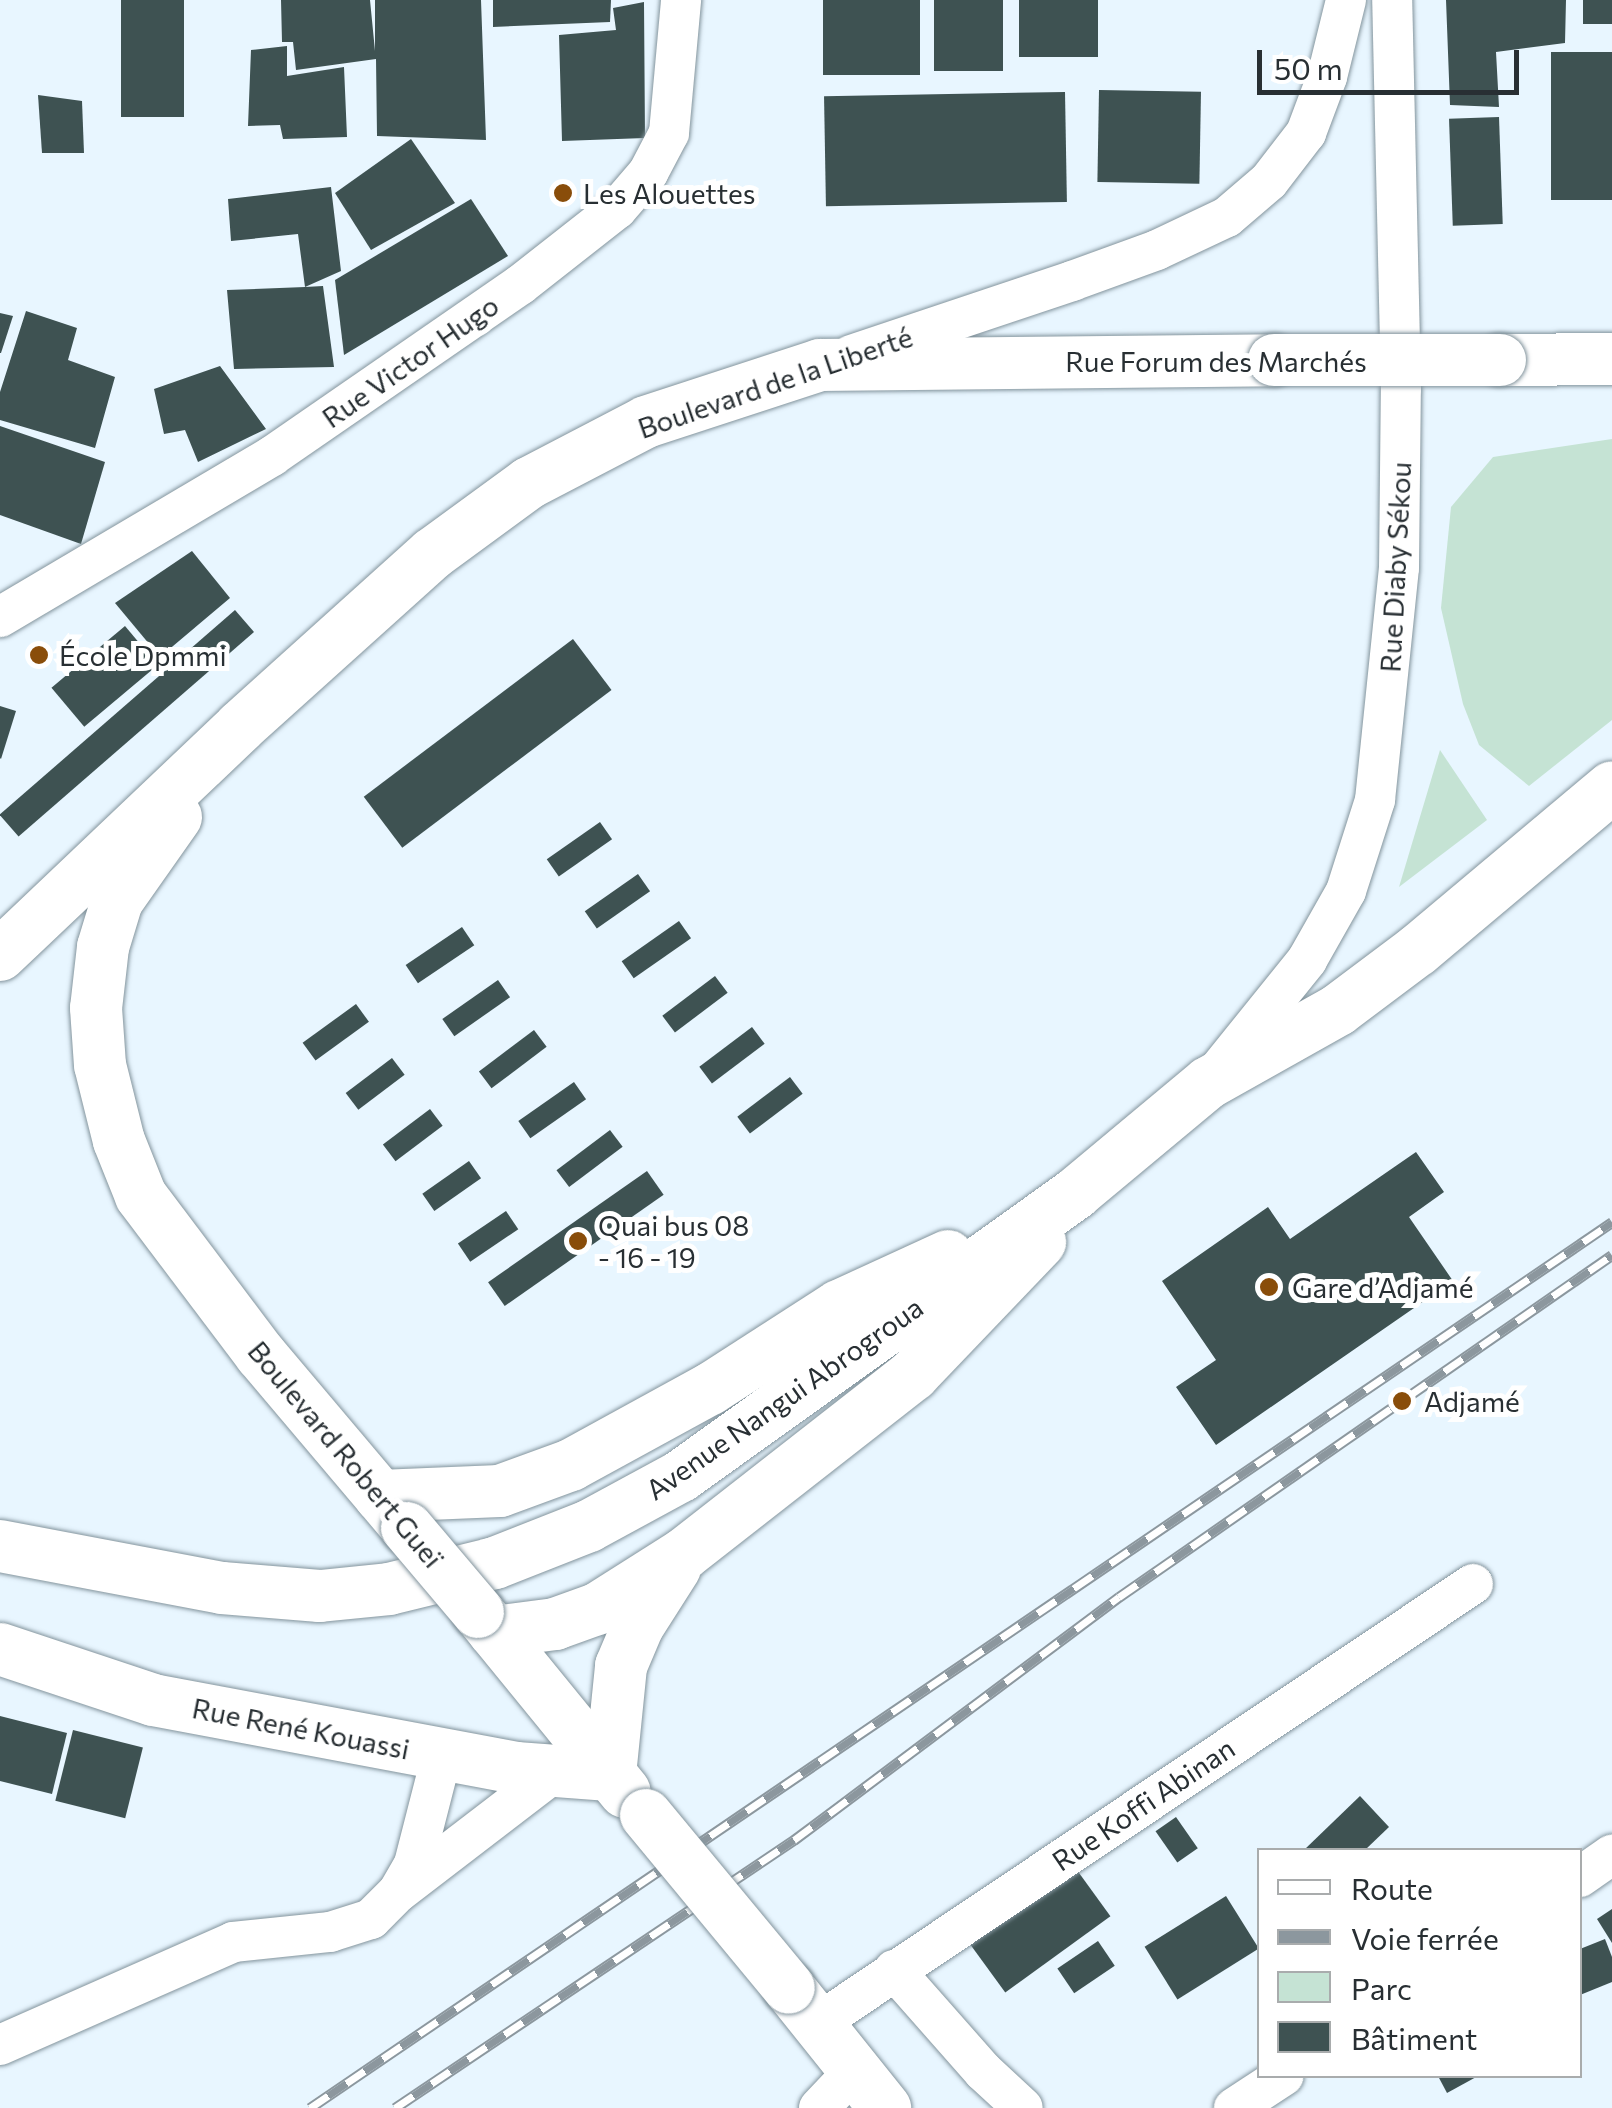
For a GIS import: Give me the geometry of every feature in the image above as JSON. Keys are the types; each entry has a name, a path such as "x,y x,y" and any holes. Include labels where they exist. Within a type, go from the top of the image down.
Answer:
{"main road":[{"name":"Rue Forum des Marchés","path":"820,365 1612,359"},
{"name":"Boulevard de la Liberté","path":"0,955 240,726 432,554 529,482 646,422 820,365"},
{"name":"Boulevard Robert Gueï","path":"240,726 118,901 103,947 96,1008 100,1066 126,1160 141,1196 262,1355 870,2090"},
{"name":"Avenue Nangui Abrogroua","path":"0,1546 222,1588 320,1596 389,1589 495,1563 589,1526 681,1476 1076,1193 1208,1083 1283,1044 1365,990 1612,787"},
{"name":"Avenue Nangui Abrogroua","path":"684,1554 913,1375 1003,1286 1076,1193"},
{"path":"371,1484 500,1491 571,1464 710,1389 839,1306 1030,1224"},
{"path":"486,1622 555,1624 596,1609 684,1554"},
{"path":"610,1775 621,1666 638,1626 684,1554"},
{"name":"Rue René Kouassi","path":"0,1649 153,1700 442,1755 610,1775"}],"street":[{"name":"Rue Victor Hugo","path":"0,617 272,456 520,285 617,209 648,173 669,133 681,0"},
{"name":"Boulevard de la Liberté","path":"820,365 1072,282 1157,250 1227,216 1269,181 1306,133 1327,77 1346,0"},
{"name":"Rue Diaby Sékou","path":"1208,1083 1308,960 1346,892 1376,800 1398,568 1401,388 1392,0"},
{"name":"Rue Koffi Abinan","path":"802,2006 894,1970 1473,1584"},
{"path":"398,1892 414,1864 442,1755"},
{"path":"0,2044 233,1942 330,1932 370,1919 398,1892 556,1771"},
{"path":"1582,1876 1612,1855"},
{"path":"894,1970 983,2070 1023,2108"},
{"path":"1234,2108 1280,2078"},
{"path":"819,2108 870,2090"}],"green space":[{"path":"1612,439 1612,720 1529,786 1479,745 1463,704 1441,608 1451,507 1493,457"},
{"path":"1440,750 1487,820 1399,887"}],"building":[{"path":"121,0 184,0 184,117 121,117"},
{"path":"281,0 370,0 375,51 375,0 481,0 486,140 377,136 376,59 296,70 293,42 282,42"},
{"path":"493,0 611,0 610,22 493,27"},
{"path":"823,0 920,0 920,75 823,75"},
{"path":"934,0 1003,0 1003,71 934,71"},
{"path":"1019,0 1098,0 1098,57 1019,57"},
{"path":"1446,0 1566,0 1565,43 1496,52 1499,107 1450,105"},
{"path":"1583,0 1612,0 1612,24 1583,24"},
{"path":"644,2 645,138 562,141 559,35 616,30 613,8"},
{"path":"287,46 287,76 344,67 347,137 283,139 280,125 248,126 251,50"},
{"path":"1551,52 1612,52 1612,200 1551,200"},
{"path":"1099,90 1201,92 1199,184 1097,182"},
{"path":"1065,92 1067,202 826,206 824,96"},
{"path":"38,95 82,101 84,153 42,153"},
{"path":"1499,117 1503,224 1453,226 1449,119"},
{"path":"411,139 455,203 371,250 335,193"},
{"path":"331,187 341,271 305,287 298,234 231,241 228,199"},
{"path":"471,199 508,256 344,355 335,280"},
{"path":"323,286 334,367 234,369 227,290"},
{"path":"26,311 77,328 68,360 115,377 95,448 0,420 0,392"},
{"path":"0,313 13,316 1,353 0,353"},
{"path":"220,366 266,429 198,462 185,430 164,434 154,389"},
{"path":"0,426 105,462 81,544 0,515"},
{"path":"192,551 230,598 160,657 115,603"},
{"path":"235,610 254,632 19,837 0,814"},
{"path":"125,626 158,665 84,727 51,688"},
{"path":"573,639 612,690 402,848 364,797"},
{"path":"0,706 16,711 1,759 0,758"},
{"path":"600,822 612,839 559,876 547,859"},
{"path":"638,874 650,891 597,928 585,911"},
{"path":"679,921 691,938 634,978 622,961"},
{"path":"462,927 474,945 418,983 406,965"},
{"path":"715,976 728,993 675,1032 662,1016"},
{"path":"498,980 510,997 454,1036 442,1019"},
{"path":"356,1004 369,1022 316,1061 303,1043"},
{"path":"752,1027 765,1044 712,1083 699,1067"},
{"path":"534,1030 547,1047 492,1088 479,1072"},
{"path":"392,1058 405,1075 358,1110 346,1093"},
{"path":"790,1077 803,1094 750,1133 737,1117"},
{"path":"574,1082 586,1099 530,1138 518,1121"},
{"path":"430,1109 443,1126 396,1161 383,1145"},
{"path":"610,1130 623,1147 569,1187 556,1170"},
{"path":"1416,1152 1444,1192 1409,1217 1453,1281 1216,1445 1176,1387 1216,1360 1162,1281 1268,1207 1290,1239"},
{"path":"469,1161 481,1178 434,1211 422,1194"},
{"name":"Quai bus 08 - 16 - 19","path":"647,1171 664,1195 505,1306 488,1282"},
{"path":"506,1211 518,1229 470,1262 458,1243"},
{"path":"0,1716 67,1733 52,1794 0,1781"},
{"path":"73,1730 143,1747 125,1818 55,1801"},
{"path":"1360,1796 1389,1827 1367,1848 1306,1848"},
{"path":"1176,1817 1198,1848 1177,1862 1156,1831"},
{"path":"1074,1866 1110,1916 1005,1993 969,1942"},
{"path":"1226,1896 1257,1950 1177,1999 1145,1947"},
{"path":"1612,1909 1612,1943 1597,1919"},
{"path":"1605,1939 1612,1957 1612,1982 1582,1994 1582,1948"},
{"path":"1098,1941 1115,1966 1074,1993 1057,1968"},
{"path":"1439,2078 1474,2078 1447,2093"}],"railway":[{"path":"310,2108 1612,1222"},
{"path":"395,2108 794,1840 1119,1597 1612,1255"}],"place":[{"name":"Les Alouettes","path":"563,193"},
{"name":"École Dpmmi","path":"39,655"},
{"name":"Quai bus 08 - 16 - 19","path":"578,1241"},
{"name":"Gare d’Adjamé","path":"1269,1287"},
{"name":"Adjamé","path":"1402,1401"}]}
